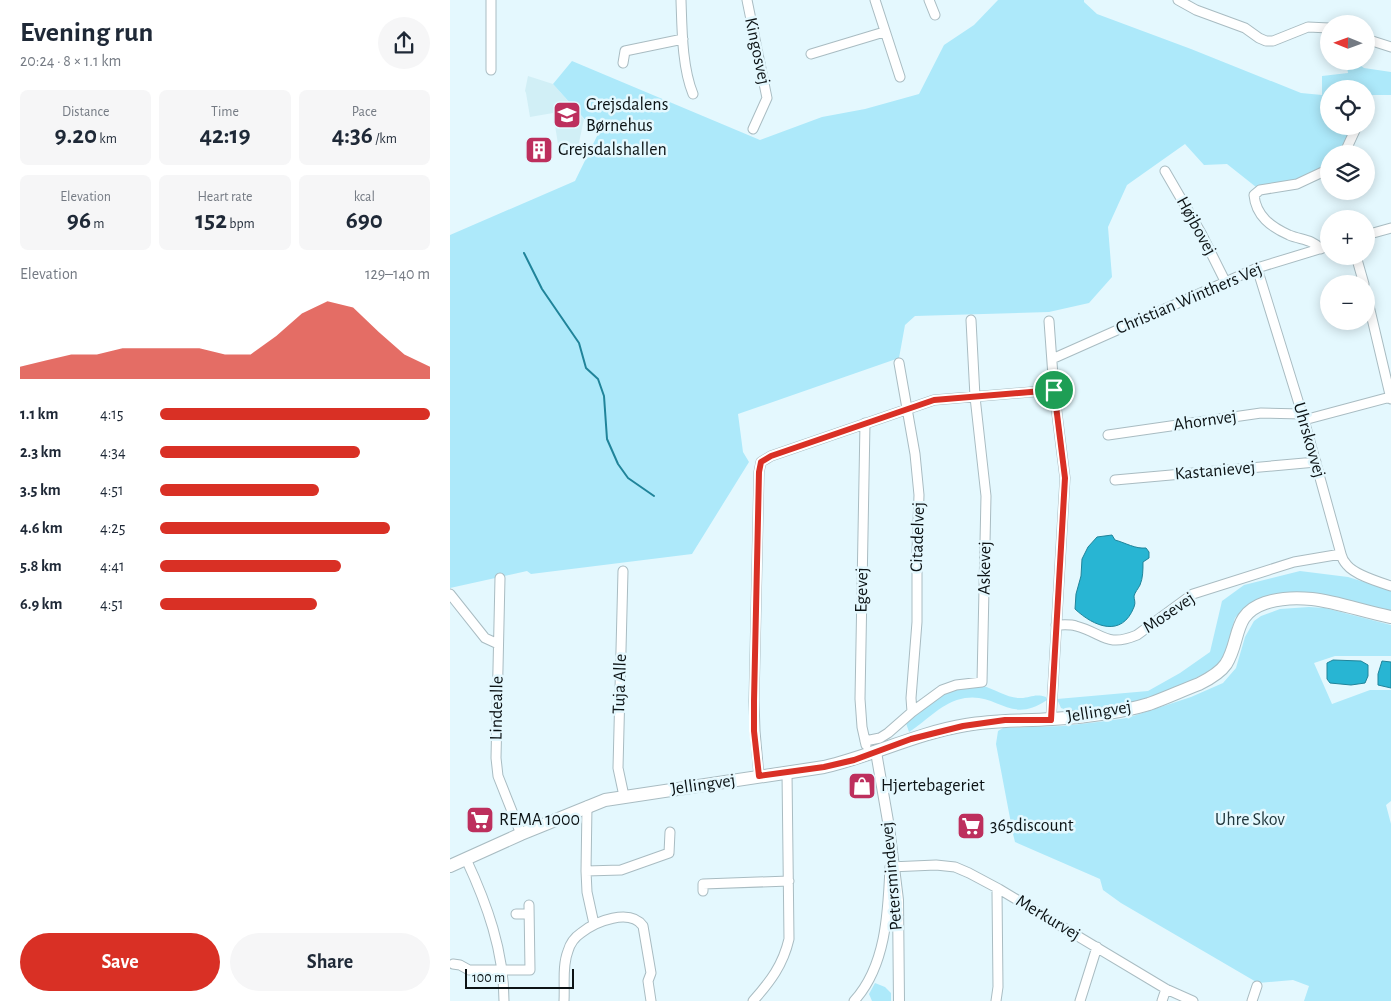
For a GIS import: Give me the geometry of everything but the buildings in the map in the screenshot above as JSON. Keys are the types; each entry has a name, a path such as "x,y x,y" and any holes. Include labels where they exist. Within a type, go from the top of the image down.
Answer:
{"main road":[{"name":"Jellingvej","path":"450,866 604,800 833,765 872,754 911,739 963,726 1005,720 1051,720 1150,704 1211,678 1226,663 1237,629 1246,615 1264,604 1290,598 1318,599 1391,617"}],"street":[{"path":"491,0 491,70"},
{"path":"681,0 688,81 693,94"},
{"name":"Kingosvej","path":"747,0 767,98 753,129"},
{"path":"875,0 900,78"},
{"path":"930,0 935,15"},
{"path":"1178,0 1196,10 1244,28 1266,41 1308,26 1320,27"},
{"path":"811,54 884,32"},
{"path":"622,63 625,51 683,39"},
{"path":"1375,42 1391,47"},
{"name":"Højbovej","path":"1165,171 1201,233 1225,281"},
{"path":"1320,173 1297,184 1260,190 1254,196 1258,212 1263,218 1289,235 1320,245"},
{"path":"1375,232 1391,228"},
{"name":"Christian Winthers Vej","path":"1052,359 1225,281 1257,268 1320,249"},
{"name":"Uhrskovvej","path":"1257,268 1303,417 1345,564 1351,569 1391,586"},
{"name":"Askevej","path":"865,742 880,738 888,733 942,690 956,684 982,682 986,496 975,397 972,320"},
{"path":"1049,321 1054,390 1065,478 1051,720"},
{"path":"1375,327 1390,398"},
{"name":"Citadelvej","path":"899,363 915,454 919,495 916,551 917,622 911,698 912,712"},
{"path":"759,776 754,731 754,701 759,467 761,462 771,456 934,400 1054,390"},
{"name":"Ahornvej","path":"1108,435 1261,413 1303,417 1390,398"},
{"name":"Egevej","path":"865,423 860,699 865,742 872,754"},
{"name":"Kastanievej","path":"1115,480 1316,462"},
{"name":"Mosevej","path":"1056,625 1075,626 1110,640 1128,639 1137,635 1193,594 1294,562 1341,554"},
{"name":"Tuja Alle","path":"623,571 618,768 624,796"},
{"name":"Lindealle","path":"500,578 496,758 498,776 521,834"},
{"path":"450,594 485,638 498,644"},
{"name":"Petersmindevej","path":"872,754 895,867 898,900 899,1001"},
{"path":"753,1001 770,983 781,964 787,948 789,881 787,773"},
{"path":"588,806 587,892 594,924"},
{"path":"586,871 621,870 669,853 670,832"},
{"path":"466,859 488,911 500,955 504,1001"},
{"name":"Merkurvej","path":"895,867 936,864 954,867 969,873 1166,989 1193,1001"},
{"path":"854,1001 870,980 876,965 885,923 890,867 895,867"},
{"path":"703,891 703,884 789,881"},
{"path":"996,1001 998,987 997,892 999,889"},
{"path":"452,964 460,965 469,970 530,970 529,910 516,914"},
{"path":"564,1001 567,954 571,944 579,933 594,924 620,917 632,918 639,921 643,926 651,973 648,981 651,1001"},
{"path":"1080,1001 1097,947"},
{"path":"1252,1001 1257,986"},
{"path":"1162,1001 1166,989"}],"shaded area":[{"name":"Grejsdalens Børnehus","path":"528,76 553,84 584,119 577,152 562,156 553,113 530,117 525,91"}],"green space":[{"path":"998,0 1084,0 1097,14 1301,93 1320,95 1320,135 1349,135 1345,145 1320,145 1320,170 1313,174 1285,183 1256,187 1227,164 1204,165 1185,144 1127,185 1108,227 1112,277 1089,303 1049,312 915,316 905,325 899,358 738,414 743,452 749,462 692,554 531,574 527,571 450,588 450,235 575,181 598,134 553,84 572,61 760,140 822,117 865,109 919,94 944,45 974,25"},
{"path":"1348,70 1375,70 1391,72 1391,95 1375,95 1375,80 1322,80 1322,76 1348,73"},
{"path":"1300,571 1348,577 1391,590 1391,612 1261,598 1244,608 1235,618 1224,656 1211,670 1177,688 1129,704 1075,713 1061,708 1057,699 1148,691 1180,673 1210,652 1222,601 1244,585"},
{"name":"Uhre Skov","path":"1325,608 1391,625 1391,656 1335,656 1314,663 1332,704 1370,690 1391,690 1391,801 1386,805 1391,824 1391,1001 1304,1001 1309,986 1293,980 1258,983 1121,903 1103,890 1100,879 1015,842 1013,834 996,744 998,731 1003,728 1063,726 1127,718 1191,697 1223,683 1236,668 1245,637 1254,621 1261,616 1280,609"},
{"path":"983,686 1014,697 1038,696 1046,697 1047,700 1023,710 987,700 965,698 942,707 909,732 906,723 909,718 951,690"},
{"path":"875,983 885,987 891,993 891,1001 872,1001 869,994"}],"water":[{"path":"1112,535 1115,540 1134,547 1146,548 1149,552 1149,558 1143,562 1142,580 1134,595 1135,605 1129,617 1115,626 1107,626 1091,621 1075,609 1082,559 1088,547 1097,537"},
{"path":"1333,660 1361,661 1368,665 1368,676 1365,683 1351,685 1330,683 1327,679 1327,663"},
{"path":"1382,661 1391,662 1391,688 1378,685 1378,674"}],"waterway":[{"path":"524,253 542,289 579,343 586,368 598,379 604,396 607,439 618,464 628,478 654,496"}],"place":[{"name":"Grejsdalens Børnehus","path":"567,115"},
{"name":"Grejsdalshallen","path":"539,150"},
{"name":"Hjertebageriet","path":"862,786"},
{"name":"REMA 1000","path":"480,820"},
{"name":"365discount","path":"971,826"}],"route":[{"path":"1054,390 1065,478 1051,720 1005,720 963,726 911,739 854,760 824,767 759,776 754,731 754,701 759,467 761,462 771,456 934,400 1054,390"}]}
